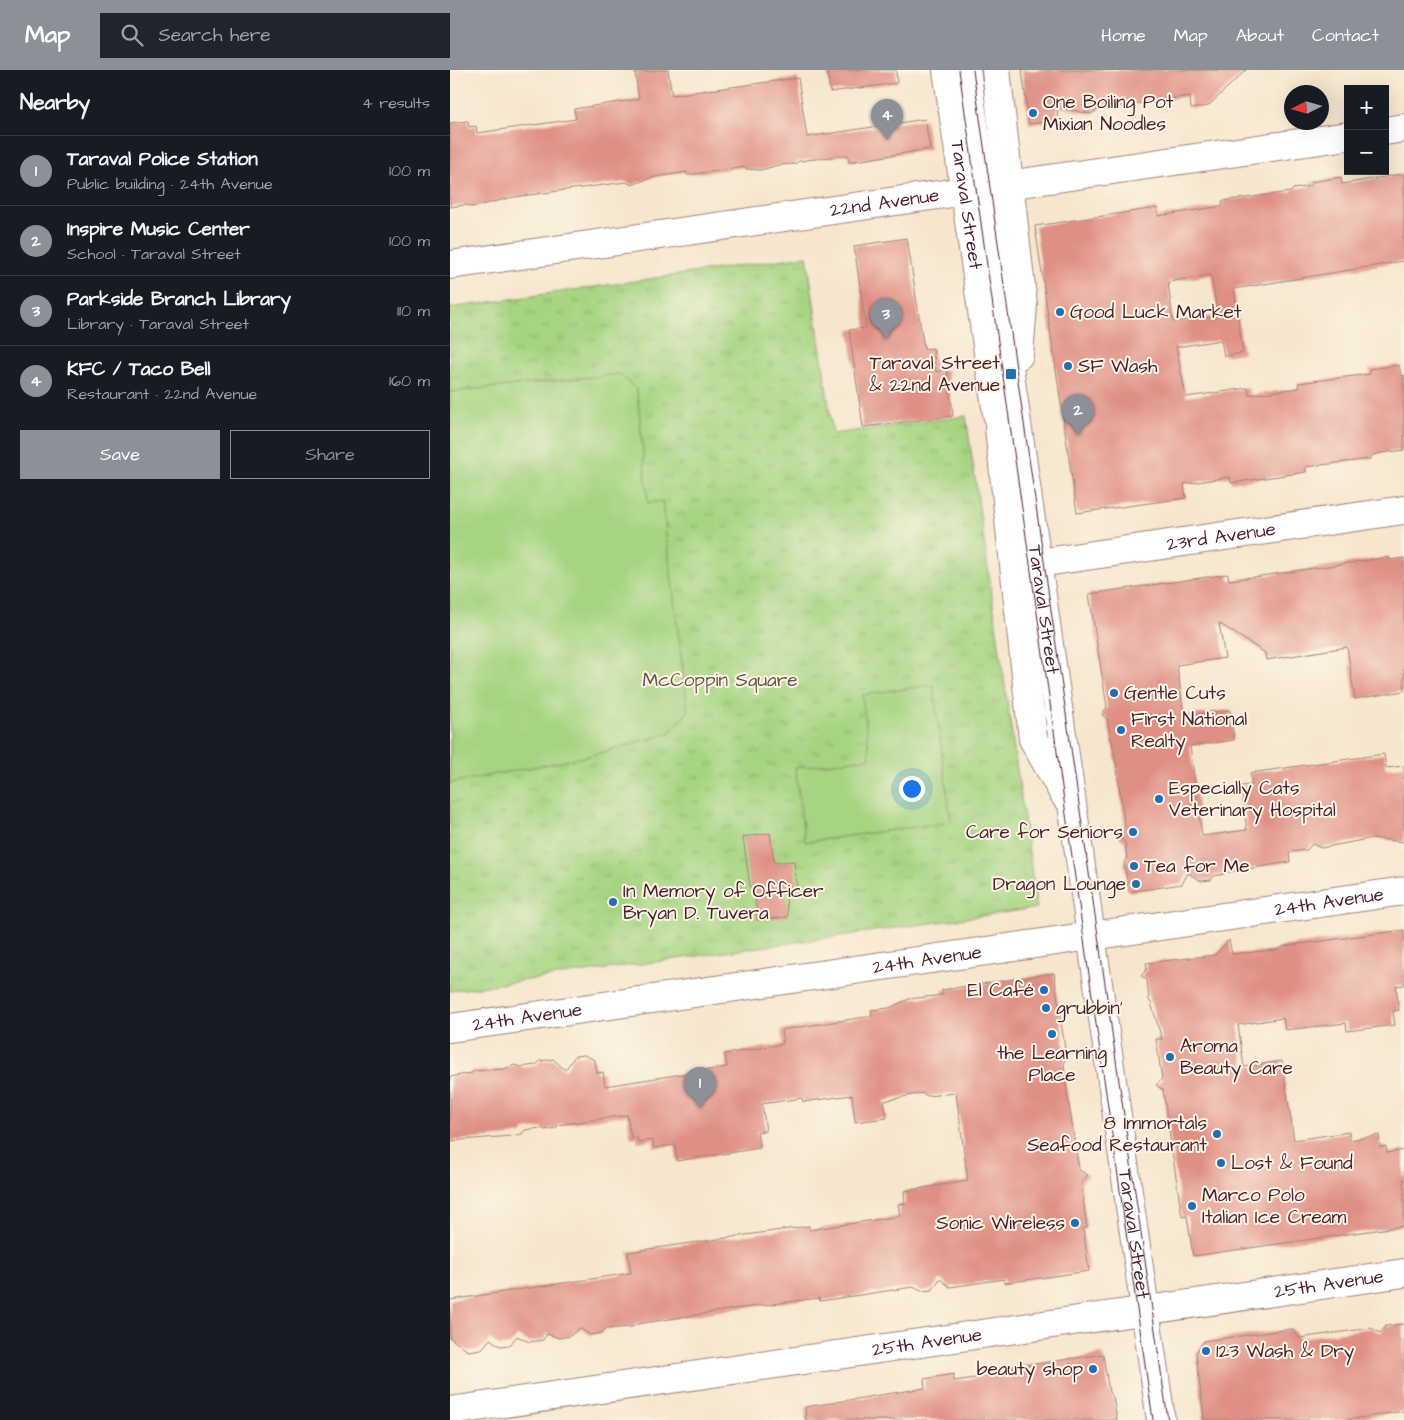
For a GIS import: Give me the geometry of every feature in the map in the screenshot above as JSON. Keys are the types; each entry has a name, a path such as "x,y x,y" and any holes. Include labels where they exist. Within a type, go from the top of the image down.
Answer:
{"street":[{"name":"Taraval Street","path":"946,70 1006,340 1007,418 1038,563 1160,1420"},
{"name":"Taraval Street","path":"966,70 974,190 1007,418 1033,738 1073,811"},
{"name":"Taraval Street","path":"996,70 1023,305 1007,418"},
{"path":"1389,130 1404,128"},
{"name":"22nd Avenue","path":"450,265 1344,137"},
{"name":"23rd Avenue","path":"1038,563 1404,510"},
{"name":"24th Avenue","path":"450,1028 1404,891"},
{"name":"25th Avenue","path":"450,1411 1404,1273"}],"green space":[{"name":"McCoppin Square","path":"807,256 833,434 966,416 1037,908 450,991 450,308"},
{"path":"620,374 637,390 648,503 662,501 688,712 669,733 585,757 450,783 450,392"},
{"path":"933,685 951,822 805,842 795,768 870,758 862,695"}],"building":[{"path":"668,70 672,95 798,78 807,137 925,119 930,149 849,162 848,155 799,161 795,164 778,165 761,170 746,169 746,167 687,175 687,172 650,178 632,185 626,182 514,197 472,207 465,205 450,207 450,123 468,121 469,127 476,126 477,133 576,119 574,109 639,99 635,73"},
{"path":"827,70 896,70 897,83 830,92"},
{"path":"1022,70 1246,70 1208,106 1191,109 1190,96 1099,109 1091,114 1057,107 1058,121 1029,124"},
{"path":"1402,174 1404,176 1404,261 1234,289 1243,353 1224,356 1221,340 1176,347 1186,397 1248,388 1249,395 1299,388 1298,383 1370,374 1369,369 1399,365 1401,376 1404,375 1404,450 1373,455 1370,459 1305,467 1306,472 1231,483 1230,477 1184,484 1186,498 1077,513 1035,226 1157,208 1158,216 1223,206 1222,201 1291,192 1293,189 1311,186 1311,182 1341,177 1342,184","holes":["1211,275 1218,316 1173,322 1168,282"]},
{"path":"907,238 924,349 933,348 936,372 947,370 953,416 863,427 849,330 866,328 854,246"},
{"path":"1389,557 1390,560 1404,558 1404,691 1355,699 1347,647 1266,660 1265,653 1219,623 1225,658 1177,665 1184,716 1230,710 1234,740 1190,746 1202,836 1247,830 1241,786 1252,785 1250,773 1384,754 1386,768 1404,766 1404,842 1373,838 1321,848 1312,844 1307,850 1289,852 1290,862 1223,873 1214,876 1211,880 1201,881 1188,873 1182,884 1129,892 1124,862 1127,858 1125,842 1118,836 1125,827 1115,757 1107,719 1102,715 1107,707 1089,594 1228,574 1229,580"},
{"path":"770,833 774,863 794,861 797,887 785,889 788,917 757,920 755,893 751,894 743,837"},
{"path":"1404,930 1404,985 1396,986 1399,1010 1393,1011 1395,1025 1347,1031 1346,1023 1285,1030 1283,1018 1238,1025 1244,1067 1282,1061 1294,1140 1349,1132 1350,1140 1379,1135 1380,1147 1386,1146 1387,1153 1404,1150 1404,1226 1193,1256 1187,1216 1182,1217 1163,1090 1156,1085 1162,1079 1156,1039 1162,1039 1149,1000 1147,980 1141,976 1147,969 1146,963 1215,955 1229,940 1232,954 1276,950 1285,946"},
{"path":"1054,973 1066,1056 1064,1063 1065,1078 1079,1170 1088,1175 1081,1183 1087,1228 1083,1228 1089,1271 1005,1283 1004,1279 950,1287 940,1279 932,1290 921,1291 913,1287 820,1301 819,1298 734,1309 637,1324 632,1327 605,1329 602,1333 590,1335 580,1328 570,1336 559,1338 547,1334 543,1340 529,1342 517,1336 510,1345 500,1346 490,1339 482,1349 468,1351 450,1338 450,1300 631,1273 628,1252 809,1226 809,1230 900,1216 898,1204 905,1203 904,1191 968,1181 956,1093 927,1096 922,1093 884,1101 887,1118 855,1122 852,1095 803,1102 802,1098 762,1104 766,1131 757,1132 760,1148 677,1161 675,1145 654,1148 653,1140 638,1142 637,1137 631,1138 627,1115 558,1125 556,1128 545,1130 541,1128 525,1130 522,1134 511,1136 450,1141 450,1077 472,1073 473,1071 504,1069 515,1065 521,1067 536,1065 540,1061 553,1059 565,1070 575,1056 584,1055 595,1060 597,1073 603,1072 605,1086 727,1067 725,1054 783,1044 781,1030 872,1016 871,1010 889,1008 909,999 943,995 942,990"},
{"path":"1404,1324 1404,1411 1347,1420 1204,1420 1196,1353 1204,1341 1292,1329 1299,1338 1371,1328 1380,1333 1386,1326"},
{"path":"1103,1354 1109,1392 1113,1397 1117,1420 806,1420 805,1407 925,1388 924,1379 954,1374 954,1381 996,1375 995,1370"}],"tram line":[{"path":"959,70 1153,1420"},
{"path":"973,70 1168,1420"}],"place":[{"name":"One Boiling Pot Mixian Noodles","path":"1033,113"},
{"name":"KFC / Taco Bell","path":"887,140"},
{"name":"Good Luck Market","path":"1060,312"},
{"name":"Parkside Branch Library","path":"886,339"},
{"name":"SF Wash","path":"1068,366"},
{"name":"Taraval Street & 22nd Avenue","path":"1011,374"},
{"name":"Inspire Music Center","path":"1078,435"},
{"name":"Gentle Cuts","path":"1114,693"},
{"name":"First National Realty","path":"1121,730"},
{"name":"Especially Cats Veterinary Hospital","path":"1159,799"},
{"name":"Care for Seniors","path":"1133,832"},
{"name":"Tea for Me","path":"1134,866"},
{"name":"Dragon Lounge","path":"1136,884"},
{"name":"In Memory of Officer Bryan D. Tuvera","path":"613,902"},
{"name":"El Café","path":"1044,990"},
{"name":"grubbin'","path":"1046,1008"},
{"name":"the Learning Place","path":"1052,1034"},
{"name":"Aroma Beauty Care","path":"1170,1057"},
{"name":"Taraval Police Station","path":"700,1108"},
{"name":"8 Immortals Seafood Restaurant","path":"1217,1134"},
{"name":"Lost & Found","path":"1221,1163"},
{"name":"Marco Polo Italian Ice Cream","path":"1192,1206"},
{"name":"Sonic Wireless","path":"1075,1223"},
{"name":"123 Wash & Dry","path":"1206,1351"},
{"name":"beauty shop","path":"1093,1369"}]}
